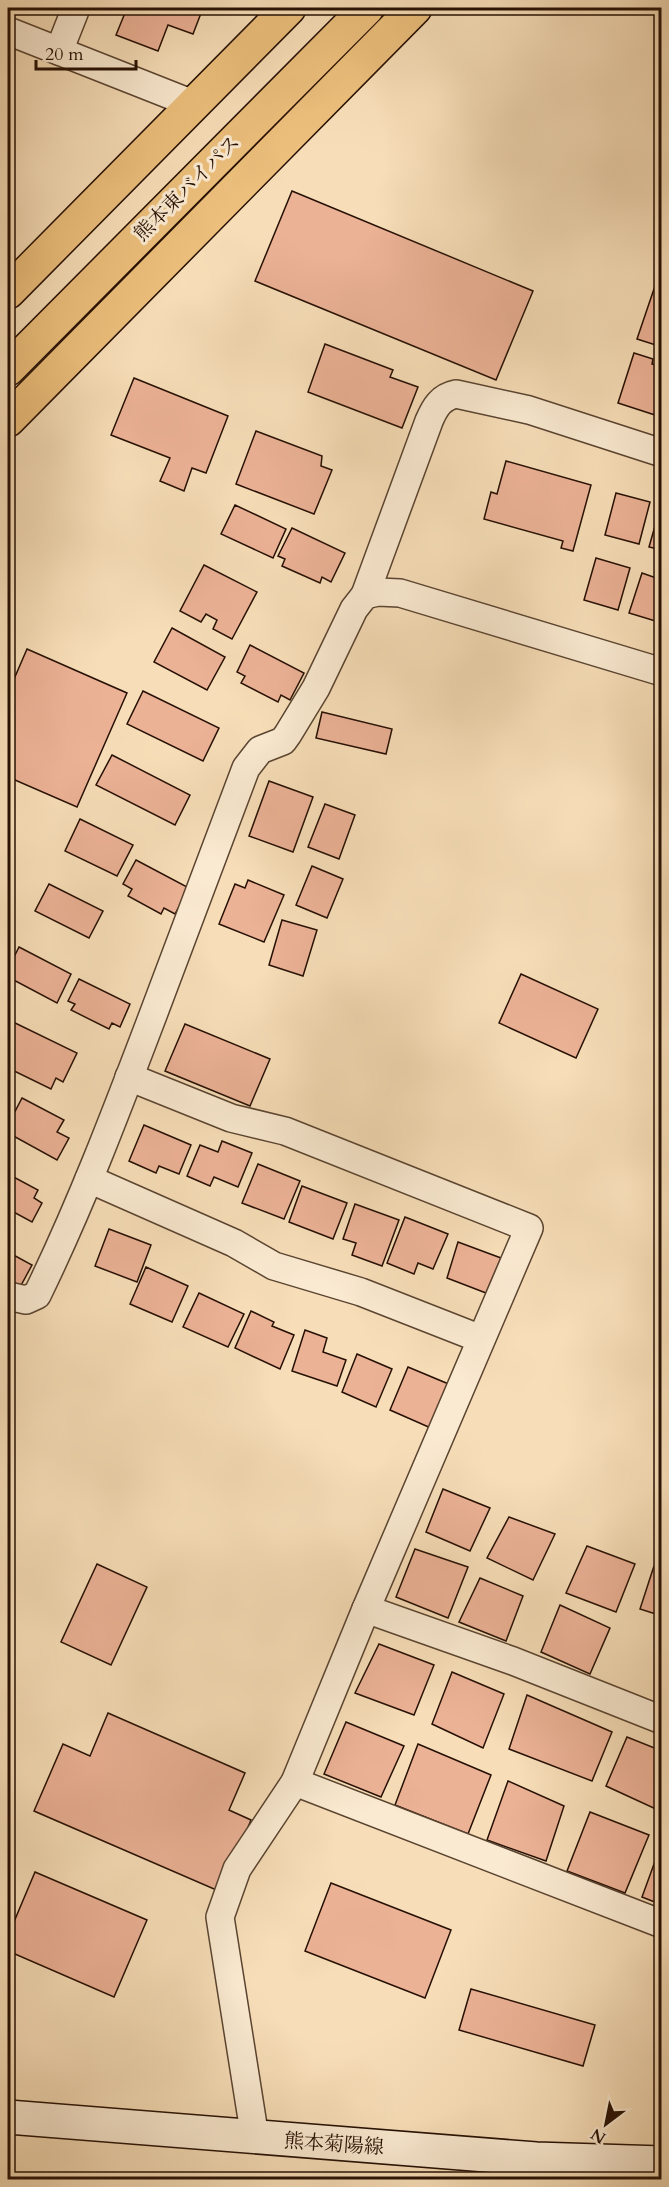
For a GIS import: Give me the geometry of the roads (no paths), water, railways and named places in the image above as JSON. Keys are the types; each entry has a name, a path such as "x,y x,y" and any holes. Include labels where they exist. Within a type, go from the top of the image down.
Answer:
{"highway":[{"path":"8,292 289,8"},
{"name":"熊本東バイパス","path":"8,369 368,8"},
{"path":"8,420 415,8"}],"main road":[{"name":"熊本菊陽線","path":"8,2117 536,2159 662,2163"}],"street":[{"path":"59,51 76,8"},
{"path":"8,31 193,104"},
{"path":"8,1296 26,1300 37,1295 89,1179 246,768 260,750 283,741 288,734 316,688 354,609 365,595 434,409 446,396 456,394 529,410 662,453"},
{"path":"365,595 378,592 400,593 662,672"},
{"path":"129,1077 231,1118 285,1131 529,1228 366,1609 295,1782 237,1869 220,1917 255,2138"},
{"path":"89,1179 234,1243 274,1266 361,1292 481,1339"},
{"path":"366,1609 513,1661 662,1720"},
{"path":"295,1782 662,1924"}]}
